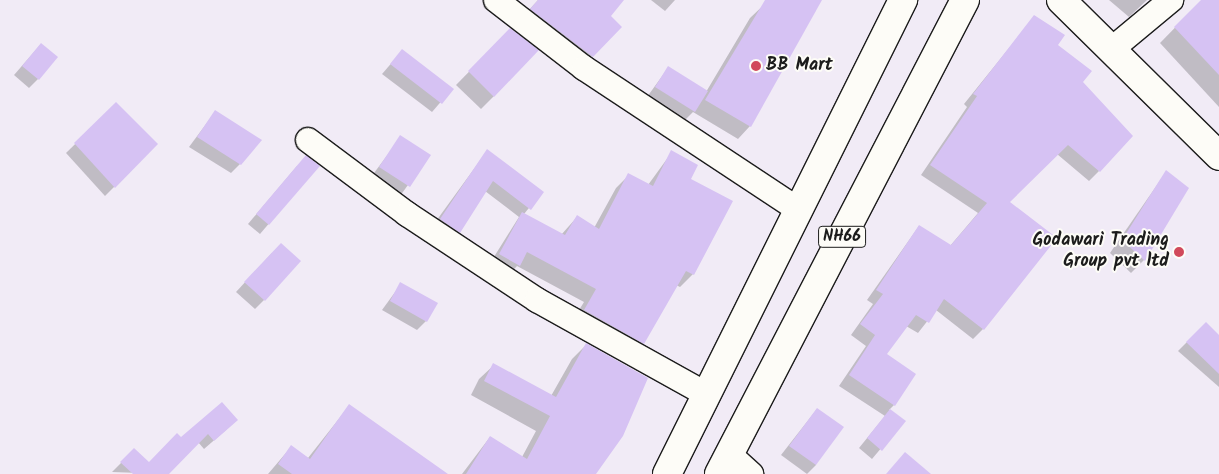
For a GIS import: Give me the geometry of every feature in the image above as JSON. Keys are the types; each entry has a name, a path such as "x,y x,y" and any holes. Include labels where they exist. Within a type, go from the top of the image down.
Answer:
{"main road":[{"name":"NH66","path":"667,474 797,209 903,0"},
{"name":"NH66","path":"724,464 965,0"},
{"path":"1061,0 1219,156"}],"street":[{"path":"496,0 584,68 797,209"},
{"path":"1112,50 1172,0"},
{"path":"308,140 407,214 537,300 706,394"},
{"path":"724,464 751,474"}],"building":[{"path":"538,0 624,0 611,16 622,27 593,57 530,9"},
{"name":"BB Mart","path":"765,0 822,0 751,127 705,100"},
{"path":"1201,0 1219,0 1219,75 1174,27"},
{"path":"1034,15 1065,35 1058,45 1092,71 1083,82 1133,136 1100,172 1068,145 1010,202 1057,238 984,330 944,299 929,323 916,315 887,354 916,374 895,406 849,375 875,335 860,324 883,294 876,290 919,225 951,245 987,203 930,165 977,96 973,94"},
{"path":"510,28 539,50 494,97 468,71"},
{"path":"41,43 58,57 39,80 22,66"},
{"path":"402,49 454,89 442,104 390,64"},
{"path":"668,66 708,91 695,112 655,87"},
{"path":"116,102 158,144 115,188 74,143"},
{"path":"215,110 262,140 241,165 197,137"},
{"path":"400,135 431,155 410,187 379,167"},
{"path":"487,149 544,192 531,210 493,181 460,233 440,219"},
{"path":"671,150 698,165 691,179 733,201 694,275 686,271 644,344 584,310 596,289 527,252 520,266 499,254 522,212 565,235 577,215 599,229 628,173 653,186"},
{"path":"306,155 320,166 269,225 256,214"},
{"path":"1166,170 1189,188 1145,261 1122,240"},
{"path":"281,243 301,261 265,301 244,282"},
{"path":"400,282 438,303 427,322 390,301"},
{"path":"1206,322 1219,335 1219,374 1186,342"},
{"path":"586,343 648,378 623,436 596,474 466,474 490,436 527,459 550,416 484,381 493,363 556,397"},
{"path":"222,402 238,420 214,441 208,434 169,474 133,474 120,462 134,448 149,462 177,433 181,437"},
{"path":"349,404 448,474 292,474 278,464 291,445 310,459"},
{"path":"817,408 844,427 816,465 789,446"},
{"path":"890,409 906,421 882,451 867,438"},
{"path":"905,452 931,474 886,474"}],"place":[{"name":"BB Mart","path":"756,66"},
{"name":"Godawari Trading Group pvt ltd","path":"1179,252"}]}
